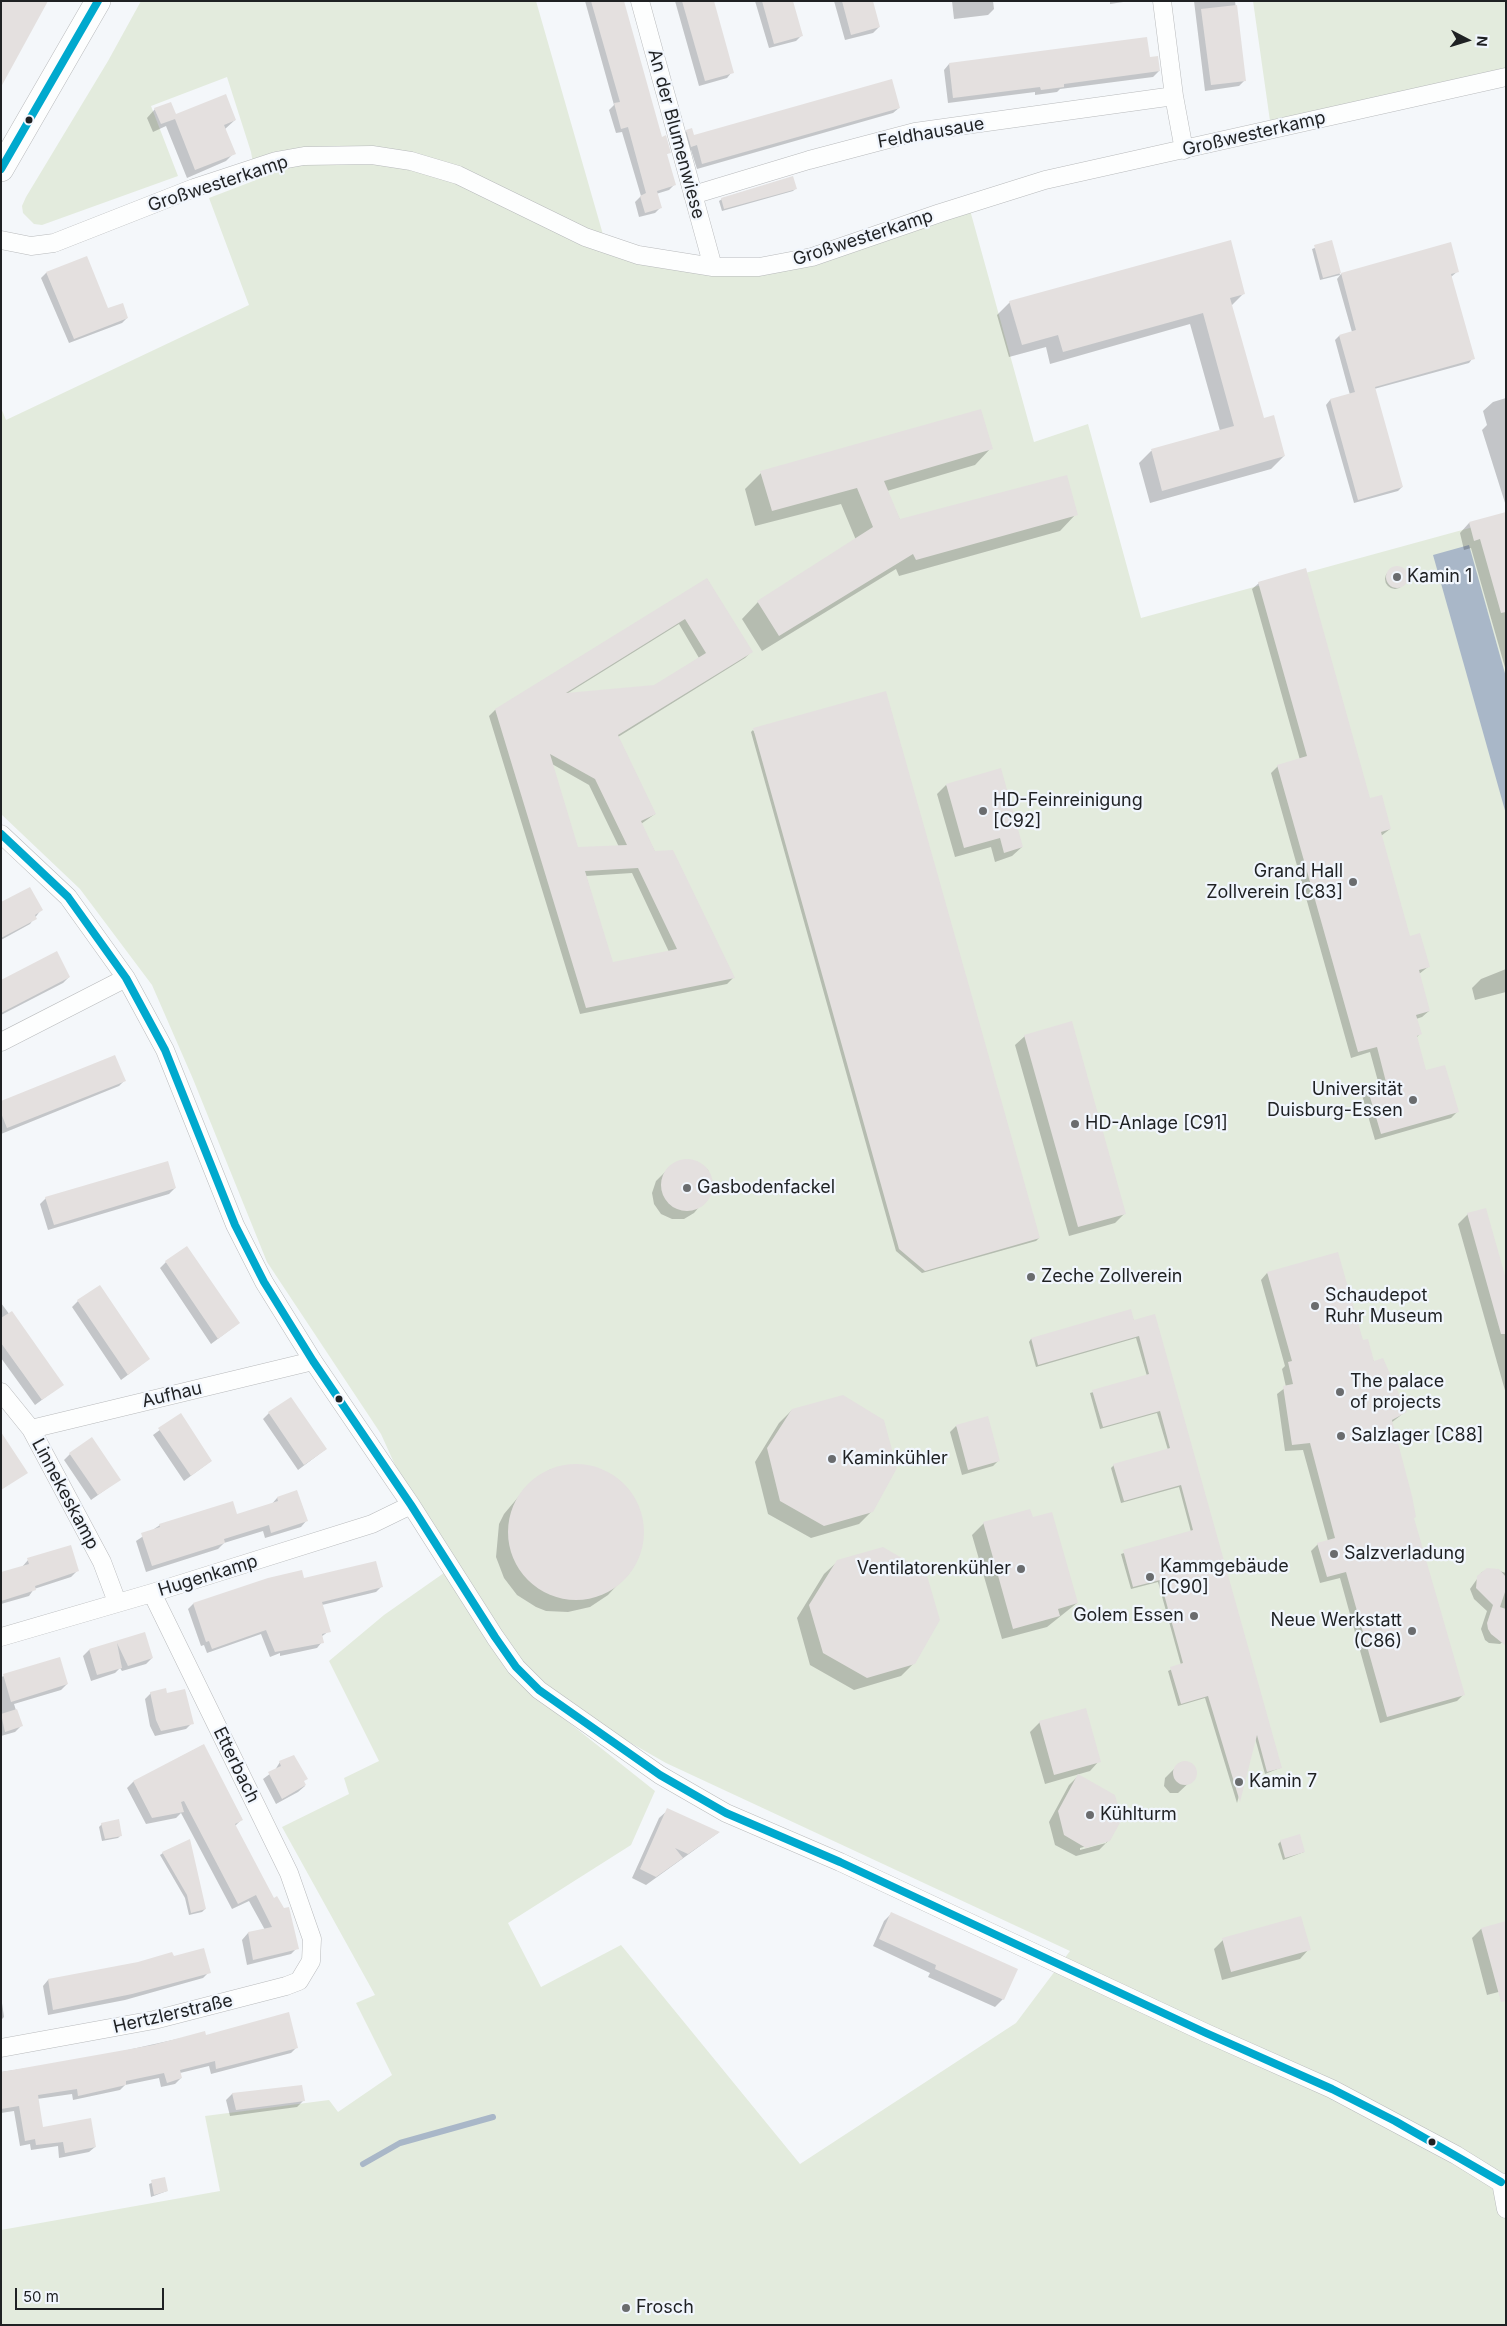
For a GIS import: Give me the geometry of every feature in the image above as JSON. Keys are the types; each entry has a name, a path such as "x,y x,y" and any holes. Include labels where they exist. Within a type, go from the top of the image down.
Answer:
{"main road":[{"path":"1,169 98,1"}],"street":[{"name":"An der Blumenwiese","path":"640,1 713,267"},
{"path":"1162,1 1174,96 1184,150"},
{"name":"Großwesterkamp","path":"1,240 15,245 31,246 54,243 194,188 276,161 304,156 372,155 411,161 458,175 556,224 638,255 713,267 759,267 812,257 940,213 1045,180 1506,77"},
{"name":"Feldhausaue","path":"693,195 809,160 916,132 1174,96"},
{"path":"1,834 68,897 100,939 126,978 165,1050 247,1252 313,1362 411,1505 516,1666 539,1690 660,1774 726,1813 840,1862 1332,2089 1404,2125 1503,2184 1506,2209"},
{"path":"1,1042 126,978"},
{"name":"Aufhau","path":"31,1429 313,1362"},
{"name":"Linnekeskamp","path":"1,1392 31,1429 102,1562 117,1602"},
{"name":"Hugenkamp","path":"1,1637 152,1593 372,1524 411,1505"},
{"name":"Etterbach","path":"152,1593 289,1873 312,1939"},
{"name":"Hertzlerstraße","path":"1,2048 154,2020 286,1986 298,1981 306,1972 311,1961 312,1939"}],"shaded area":[{"name":"Zeche Zollverein","path":"141,1 536,1 608,252 662,268 698,271 757,270 970,210 1034,442 1088,424 1141,618 1506,518 1506,2325 1,2325 1,2230 220,2191 205,2116 329,2100 338,2112 392,2075 356,2003 375,1995 282,1827 349,1794 344,1778 379,1761 329,1661 384,1615 451,1568 538,1698 655,1791 631,1845 508,1923 541,1987 621,1945 800,2164 1016,2023 1070,1951 666,1763 601,1726 544,1683 521,1661 413,1505 381,1434 267,1262 193,1079 152,985 80,889 1,814 1,408 6,420 249,305 209,198 256,180 251,152 227,77 151,106 178,176 42,225 34,224 23,213 22,206 26,197 108,61"},
{"path":"1253,1 1506,1 1506,70 1270,121"}],"water":[{"path":"1469,545 1506,677 1506,814 1433,555"}],"building":[{"path":"1,1 48,1 1,87"},
{"path":"591,1 624,1 662,137 666,135 671,153 667,154 676,185 657,191 662,208 645,213 640,196 646,193 628,127 621,129 614,103 620,102"},
{"path":"682,1 714,1 734,73 705,81"},
{"path":"762,1 793,1 803,36 774,44"},
{"path":"842,1 873,1 880,27 851,35"},
{"path":"1237,5 1246,81 1211,85 1201,9"},
{"path":"1147,37 1150,57 1158,56 1160,71 1064,84 1064,87 1041,90 1040,87 953,98 949,63"},
{"path":"892,79 900,108 702,164 697,145 691,147 686,130 692,128 694,135"},
{"path":"226,94 236,120 224,125 236,154 195,170 175,119 161,124 154,108 171,102 176,114"},
{"path":"793,176 797,189 724,209 721,198"},
{"path":"1231,240 1245,294 1230,298 1264,418 1274,415 1285,456 1162,491 1151,449 1234,426 1203,313 1063,352 1058,335 1022,345 1009,301"},
{"path":"1332,240 1341,273 1323,278 1314,245"},
{"path":"1451,242 1459,272 1451,274 1475,359 1375,387 1403,487 1358,500 1330,399 1355,392 1339,335 1356,330 1341,273"},
{"path":"87,256 108,308 123,303 128,318 74,339 46,272"},
{"path":"981,409 993,449 884,481 900,519 1067,475 1078,515 916,560 913,554 779,636 757,601 873,527 857,488 772,511 760,471"},
{"path":"1506,512 1506,612 1501,613 1480,539 1474,541 1469,522"},
{"name":"Kamin 1","path":"1397,566 1405,569 1408,577 1405,585 1397,588 1389,585 1386,577 1389,569"},
{"name":"Grand Hall Zollverein [C83]","path":"1306,568 1370,798 1382,795 1391,829 1381,832 1410,936 1420,933 1430,967 1419,970 1430,1011 1416,1015 1422,1034 1417,1036 1426,1070 1445,1065 1459,1112 1381,1134 1367,1087 1386,1082 1377,1047 1358,1052 1277,765 1307,756 1258,582"},
{"path":"707,578 753,652 618,735 656,814 641,821 655,851 673,850 735,978 586,1008 495,709","holes":["685,619 706,653 654,685 566,693","550,754 595,779 627,845 578,847","638,868 677,949 613,962 585,871"]},
{"path":"886,691 1040,1238 925,1271 899,1249 753,728"},
{"name":"HD-Feinreinigung [C92]","path":"1001,768 1023,847 1004,853 1000,838 964,848 946,784"},
{"path":"30,887 43,910 35,915 37,919 1,938 1,902"},
{"path":"57,951 70,977 1,1013 1,980"},
{"name":"HD-Anlage [C91]","path":"1072,1021 1126,1214 1078,1227 1024,1035"},
{"path":"115,1055 126,1081 7,1128 1,1113 1,1101"},
{"name":"Gasbodenfackel","path":"687,1159 697,1161 705,1167 711,1175 713,1185 711,1195 705,1203 697,1209 687,1211 677,1209 669,1203 663,1195 661,1185 663,1175 669,1167 677,1161"},
{"path":"168,1161 176,1188 54,1225 45,1197"},
{"path":"1486,1208 1506,1279 1506,1334 1501,1334 1467,1213"},
{"path":"187,1246 240,1323 218,1339 165,1261"},
{"path":"1338,1252 1363,1340 1368,1339 1374,1361 1383,1358 1407,1412 1392,1420 1412,1496 1416,1517 1414,1518 1465,1695 1387,1717 1346,1572 1327,1577 1317,1543 1335,1538 1310,1443 1292,1445 1283,1386 1293,1384 1288,1362 1292,1361 1267,1272"},
{"path":"100,1285 150,1359 128,1375 77,1300"},
{"name":"Kammgebäude [C90]","path":"1131,1309 1134,1320 1155,1314 1282,1768 1267,1772 1257,1735 1240,1802 1208,1696 1181,1704 1170,1667 1183,1663 1160,1580 1133,1587 1123,1550 1193,1530 1181,1485 1124,1501 1113,1464 1170,1448 1160,1411 1103,1427 1092,1390 1149,1374 1139,1336 1038,1365 1031,1338"},
{"path":"12,1311 64,1385 42,1400 1,1343 1,1318"},
{"name":"Kaminkühler","path":"843,1395 884,1420 897,1468 873,1512 824,1526 780,1501 767,1448 792,1409"},
{"path":"291,1397 327,1449 304,1465 268,1412"},
{"path":"181,1413 212,1461 191,1476 158,1428"},
{"path":"988,1416 1000,1461 968,1470 956,1425"},
{"path":"1,1432 28,1473 1,1490"},
{"path":"92,1437 121,1480 98,1495 69,1453"},
{"path":"576,1464 602,1469 614,1475 624,1484 633,1494 639,1506 644,1532 639,1558 633,1570 624,1580 614,1589 602,1595 576,1600 550,1595 538,1589 528,1580 519,1570 513,1558 508,1532 513,1506 519,1494 528,1484 538,1475 550,1469"},
{"path":"297,1490 308,1521 271,1533 269,1525 224,1539 225,1543 152,1566 141,1533 160,1527 159,1524 233,1501 237,1514 278,1501 277,1497"},
{"name":"Ventilatorenkühler","path":"1030,1509 1033,1517 1052,1512 1078,1603 1058,1609 1060,1616 1013,1629 983,1522"},
{"path":"71,1545 79,1571 35,1586 36,1590 1,1601 1,1572 29,1564 27,1558"},
{"path":"883,1547 926,1572 940,1620 915,1664 867,1678 823,1653 809,1605 837,1560"},
{"path":"376,1561 383,1587 322,1602 331,1632 322,1634 324,1643 275,1652 266,1630 212,1649 209,1641 206,1642 193,1603 268,1578 302,1570 304,1578"},
{"path":"1487,1568 1499,1569 1506,1577 1506,1589 1500,1607 1506,1609 1506,1646 1491,1634 1488,1629 1487,1623 1493,1605 1476,1588 1477,1576"},
{"path":"145,1632 153,1658 128,1666 117,1643 122,1668 97,1675 89,1649"},
{"path":"60,1657 68,1684 11,1702 3,1674"},
{"path":"166,1688 167,1693 185,1689 194,1724 161,1731 156,1720 150,1692"},
{"path":"1086,1708 1101,1762 1054,1775 1039,1721"},
{"path":"17,1709 23,1726 5,1732 1,1714"},
{"path":"204,1744 243,1820 235,1824 274,1898 277,1896 284,1908 289,1907 299,1949 253,1960 248,1932 272,1927 256,1895 238,1904 184,1801 181,1802 184,1812 152,1818 133,1781"},
{"path":"294,1755 308,1779 304,1781 306,1785 282,1799 268,1772 281,1766 279,1761"},
{"path":"1185,1761 1194,1764 1197,1773 1194,1782 1185,1785 1176,1782 1173,1773 1176,1764"},
{"name":"Kühlturm","path":"1078,1774 1115,1795 1122,1819 1110,1841 1086,1848 1064,1835 1058,1811"},
{"path":"667,1808 720,1832 688,1854 675,1848 683,1858 656,1877 640,1869"},
{"path":"119,1819 122,1836 105,1839 101,1823"},
{"path":"1300,1834 1305,1852 1285,1858 1280,1840"},
{"path":"190,1839 206,1909 191,1913 187,1895 162,1852"},
{"path":"891,1912 1018,1969 1004,2000 935,1969 936,1965 879,1939"},
{"path":"1301,1916 1311,1950 1231,1972 1222,1938"},
{"path":"1506,1921 1506,2001 1501,2002 1481,1928"},
{"path":"204,1948 211,1973 132,1994 53,2010 48,1979 138,1962 172,1952 174,1956"},
{"path":"289,2012 298,2048 216,2069 215,2061 180,2070 182,2078 167,2083 164,2073 126,2081 126,2085 78,2096 77,2089 38,2095 43,2127 91,2118 96,2147 65,2153 63,2142 36,2145 35,2139 25,2141 19,2106 1,2109 1,2072 153,2045 205,2031 206,2035"},
{"path":"302,2085 305,2101 236,2110 232,2093"},
{"path":"165,2177 168,2191 154,2195 151,2180"}],"waterway":[{"path":"363,2164 400,2143 493,2117"}],"transit line":[{"path":"1,169 98,1"},
{"path":"1,834 68,897 126,978 165,1050 235,1225 264,1282 313,1361 411,1505 495,1637 516,1667 539,1690 660,1775 726,1813 840,1862 1206,2033 1332,2089 1395,2121 1501,2182"}],"place":[{"name":"Kamin 1","path":"1397,577"},
{"name":"HD-Feinreinigung [C92]","path":"983,811"},
{"name":"Grand Hall Zollverein [C83]","path":"1353,882"},
{"name":"Universität Duisburg-Essen","path":"1413,1100"},
{"name":"HD-Anlage [C91]","path":"1075,1124"},
{"name":"Gasbodenfackel","path":"687,1188"},
{"name":"Zeche Zollverein","path":"1031,1277"},
{"name":"Schaudepot Ruhr Museum","path":"1315,1306"},
{"name":"The palace of projects","path":"1340,1392"},
{"name":"Salzlager [C88]","path":"1341,1436"},
{"name":"Kaminkühler","path":"832,1459"},
{"name":"Salzverladung","path":"1334,1554"},
{"name":"Ventilatorenkühler","path":"1021,1569"},
{"name":"Kammgebäude [C90]","path":"1150,1577"},
{"name":"Golem Essen","path":"1194,1616"},
{"name":"Neue Werkstatt (C86)","path":"1412,1631"},
{"name":"Kamin 7","path":"1239,1782"},
{"name":"Kühlturm","path":"1090,1815"},
{"name":"Frosch","path":"626,2308"}]}
